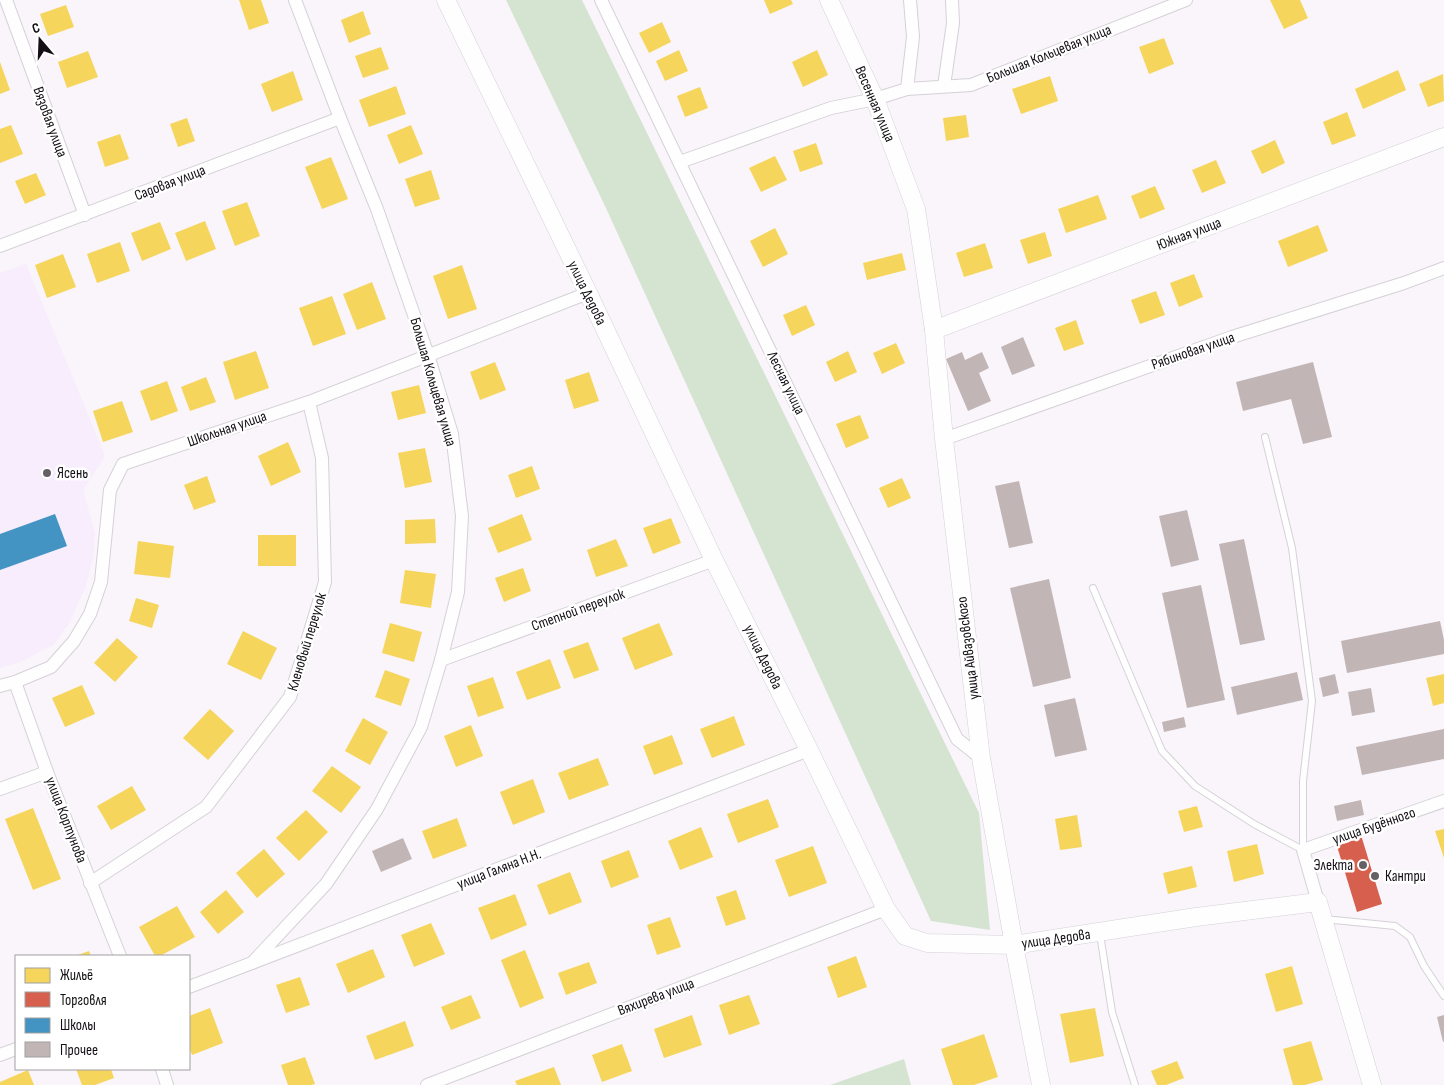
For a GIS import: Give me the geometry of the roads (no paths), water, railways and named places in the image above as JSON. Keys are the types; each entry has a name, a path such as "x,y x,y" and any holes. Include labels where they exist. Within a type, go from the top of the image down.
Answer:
{"street":[{"name":"Вязовая улица","path":"6,0 85,215"},
{"name":"Большая Кольцевая улица","path":"252,963 326,884 377,809 420,727 441,660 458,592 462,516 452,434 428,355 377,209 340,118 296,0"},
{"name":"улица Дедова","path":"446,0 588,293 714,560 886,909 905,936 927,943 1014,945 1196,917 1320,910"},
{"name":"Лесная улица","path":"601,0 957,739 981,758"},
{"name":"Весенная улица","path":"829,0 875,99 916,209"},
{"path":"907,89 913,37 910,0"},
{"path":"944,86 953,23 952,0"},
{"name":"Большая Кольцевая улица","path":"680,162 831,108 875,99 907,89 971,85 1183,1"},
{"name":"Садовая улица","path":"0,246 340,118"},
{"name":"Южная улица","path":"934,330 1444,137"},
{"name":"улица Айвазовского","path":"916,209 934,330 944,439 981,758 1041,1085"},
{"name":"Рябиновая улица","path":"944,439 1232,337 1404,283 1444,268"},
{"name":"Школьная улица","path":"0,686 51,667 74,642 90,614 101,582 110,490 123,464 309,402 588,293"},
{"name":"Кленовый переулок","path":"90,883 206,806 290,697 325,582 322,458 309,402"},
{"name":"Степной переулок","path":"441,660 714,560"},
{"name":"улица Кортунова","path":"15,682 47,772 120,955"},
{"name":"улица Галяна Н.Н.","path":"190,987 809,750"},
{"path":"0,789 47,772"},
{"name":"улица Будённого","path":"1303,850 1444,802"},
{"path":"1303,850 1372,1085"},
{"name":"Вяхирева улица","path":"427,1085 886,909"},
{"path":"0,1055 15,1049"},
{"path":"162,1070 167,1085"}],"lane":[{"path":"1093,588 1162,751 1195,786 1254,824 1303,850 1303,781 1312,701 1292,548 1265,437"},
{"path":"1320,910 1395,926 1410,937 1424,966 1444,996"},
{"path":"1100,933 1112,1012 1135,1085"}],"place":[{"name":"Ясень","path":"47,473"},
{"name":"Электа","path":"1363,865"},
{"name":"Кантри","path":"1375,876"}]}
